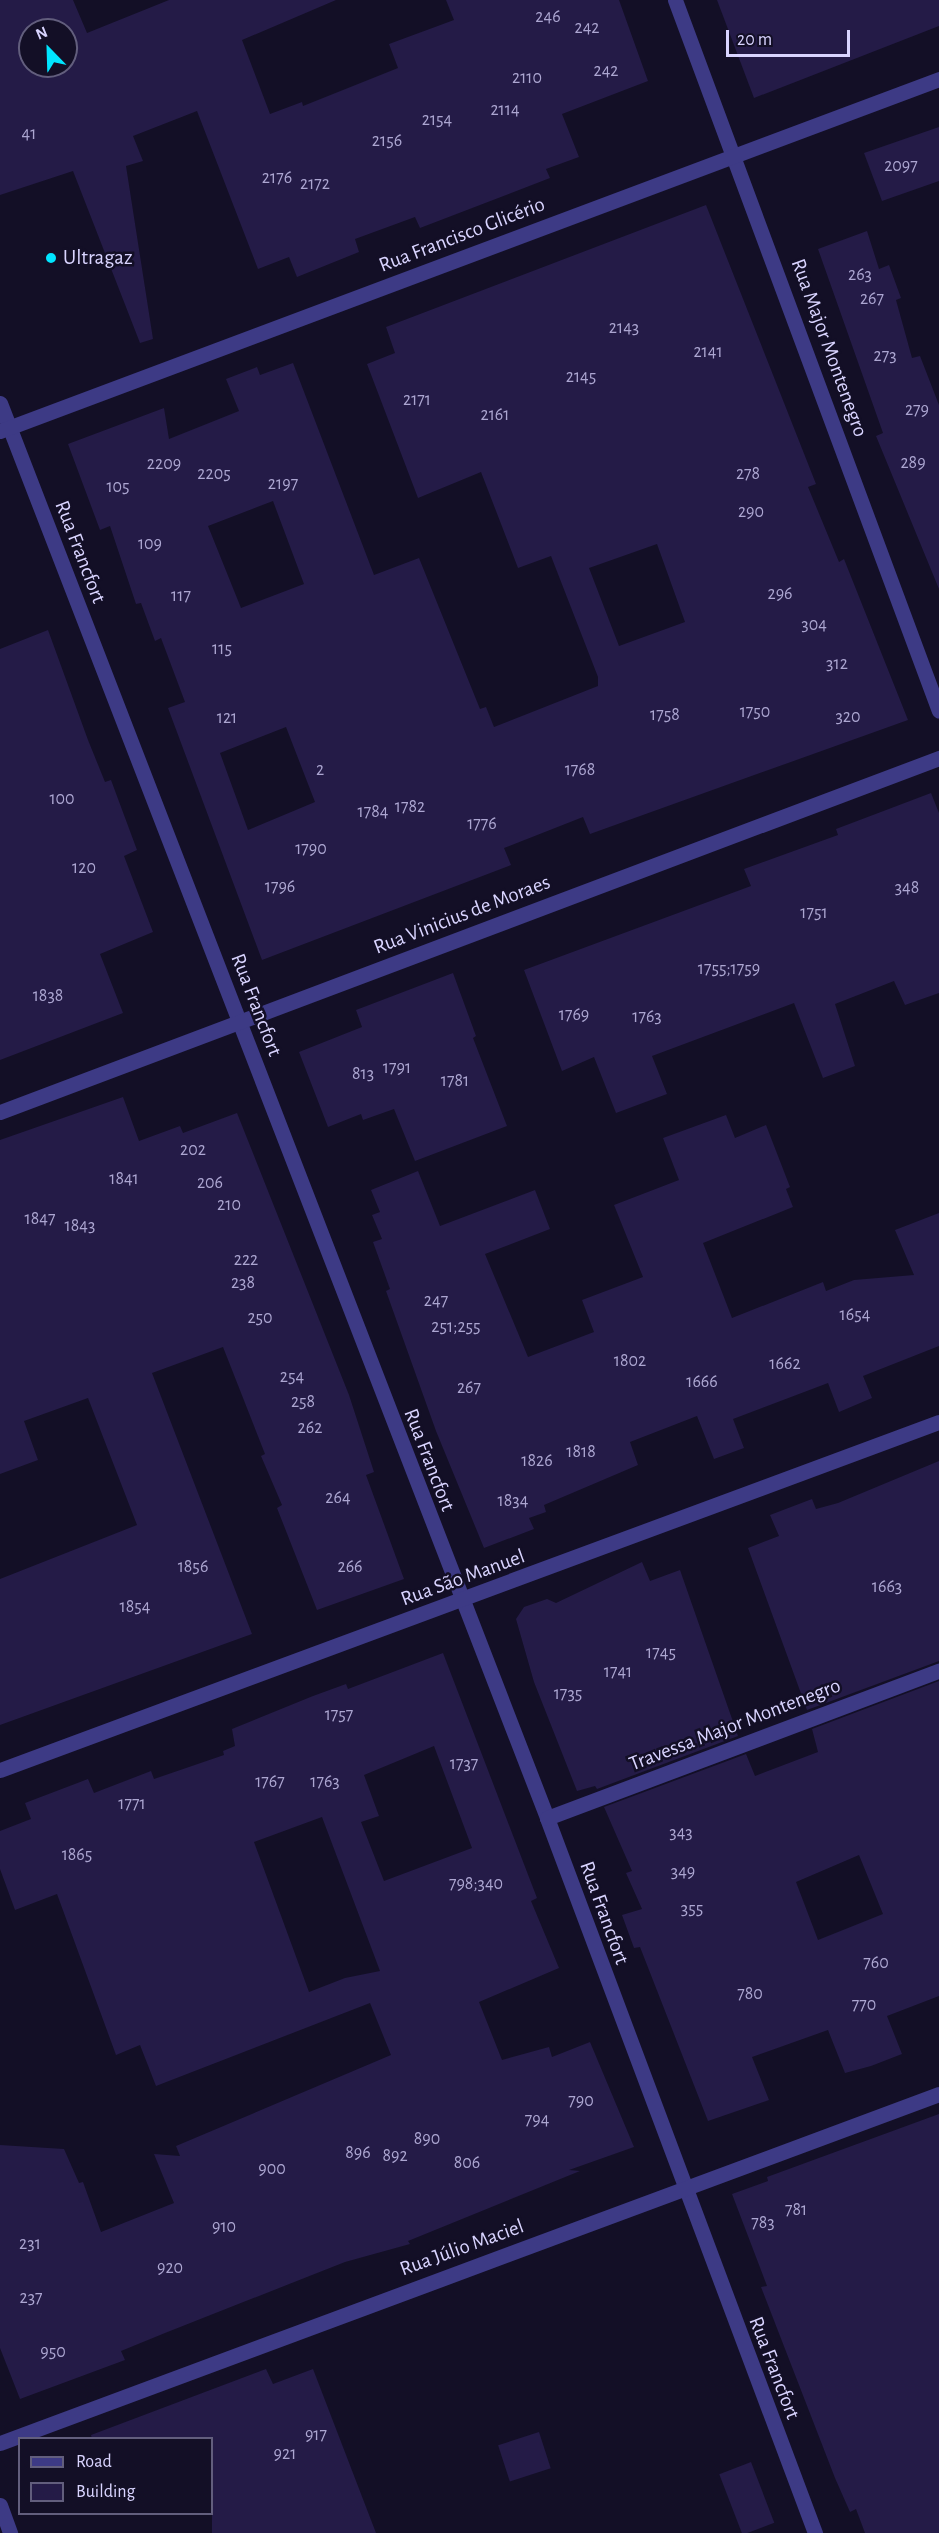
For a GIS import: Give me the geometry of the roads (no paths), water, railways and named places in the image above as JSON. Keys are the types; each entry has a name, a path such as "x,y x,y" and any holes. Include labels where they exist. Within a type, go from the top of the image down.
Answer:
{"street":[{"name":"Rua Major Montenegro","path":"675,0 736,155 939,711"},
{"name":"Rua Francisco Glicério","path":"5,429 939,80"},
{"name":"Rua Francfort","path":"0,403 5,429 240,1021 460,1602 547,1818 683,2188 815,2533"},
{"name":"Rua Vinicius de Moraes","path":"0,1112 939,758"},
{"name":"Rua São Manuel","path":"0,1770 460,1602 939,1422"},
{"name":"Travessa Major Montenegro","path":"547,1818 939,1671"},
{"name":"Rua Júlio Maciel","path":"0,2443 939,2094"},
{"path":"0,2505 10,2533"}],"place":[{"name":"Ultragaz","path":"51,258"}]}
